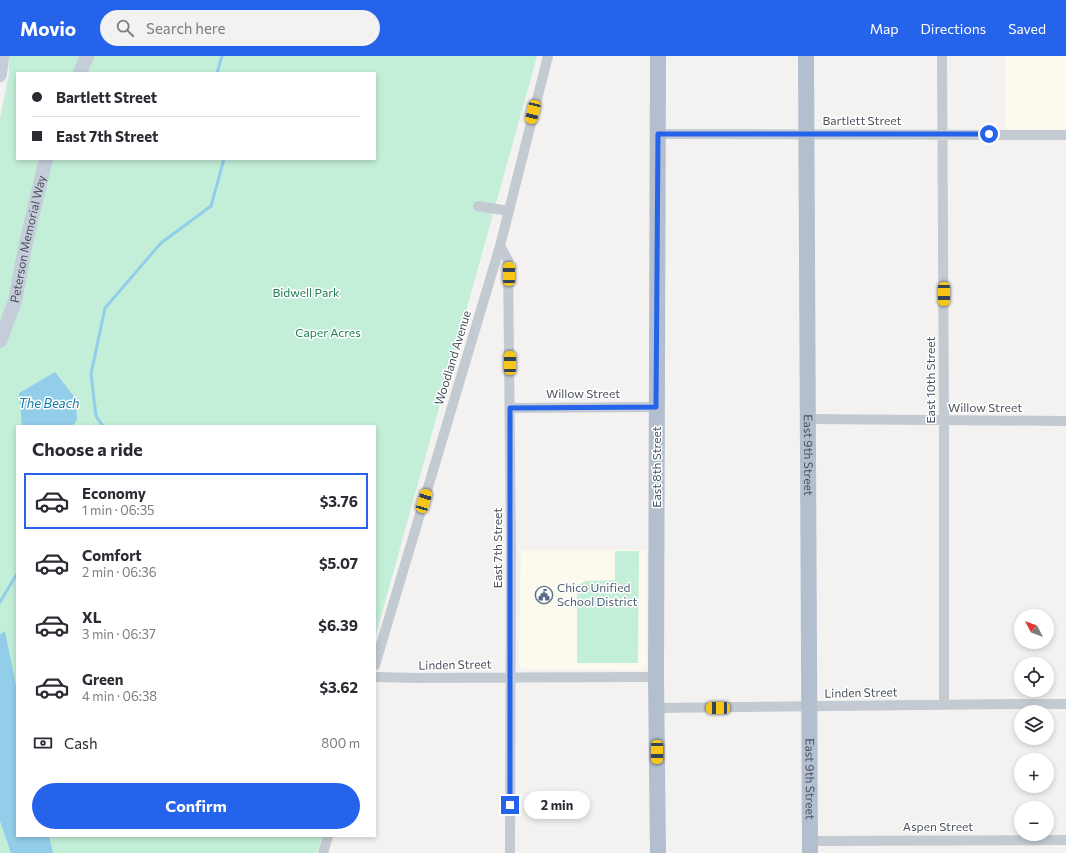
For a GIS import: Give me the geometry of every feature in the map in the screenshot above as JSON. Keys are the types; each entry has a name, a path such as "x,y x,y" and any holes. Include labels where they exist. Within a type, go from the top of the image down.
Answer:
{"main road":[{"name":"East 8th Street","path":"658,56 656,407 656,677 658,853"},
{"name":"East 9th Street","path":"806,56 809,419 808,707 810,847"}],"street":[{"path":"0,75 2,56"},
{"path":"80,72 87,56"},
{"name":"Woodland Avenue","path":"376,662 500,246 548,56"},
{"name":"East 10th Street","path":"942,56 944,704"},
{"name":"Bartlett Street","path":"658,134 1066,134"},
{"name":"Peterson Memorial Way","path":"0,341 15,301 26,243 46,160"},
{"path":"478,206 508,211"},
{"name":"East 7th Street","path":"500,246 508,260 510,408 510,853"},
{"name":"Willow Street","path":"510,408 656,407"},
{"name":"Willow Street","path":"809,419 1066,421"},
{"name":"Linden Street","path":"376,677 656,677"},
{"name":"Linden Street","path":"657,708 1066,704"},
{"path":"323,853 328,837"},
{"name":"Aspen Street","path":"810,847 1066,840"}],"shaded area":[{"path":"1006,56 1066,56 1066,130 1005,129"},
{"path":"521,550 646,550 647,663 645,667 641,670 523,669 520,667"}],"green space":[{"name":"Bidwell Park","path":"8,56 537,56 376,634 376,425 16,425 16,837 322,837 317,853 0,853 0,118 9,73"},
{"path":"615,551 639,551 638,663 577,663 577,584 586,581 615,580"}],"water":[{"name":"The Beach","path":"55,372 76,399 77,420 73,425 22,425 19,393"},
{"path":"5,631 16,686 16,837 49,837 53,853 11,853 0,821 0,634"}],"waterway":[{"path":"217,72 222,56"},
{"path":"102,425 96,416 91,374 105,308 161,243 211,206 224,160"},
{"path":"0,602 16,576"}],"place":[{"name":"Chico Unified School District","path":"544,595"}],"route":[{"path":"510,805 510,408 581,406 656,407 658,134 989,134"}],"park label":[{"name":"Caper Acres","path":"328,333"}]}
